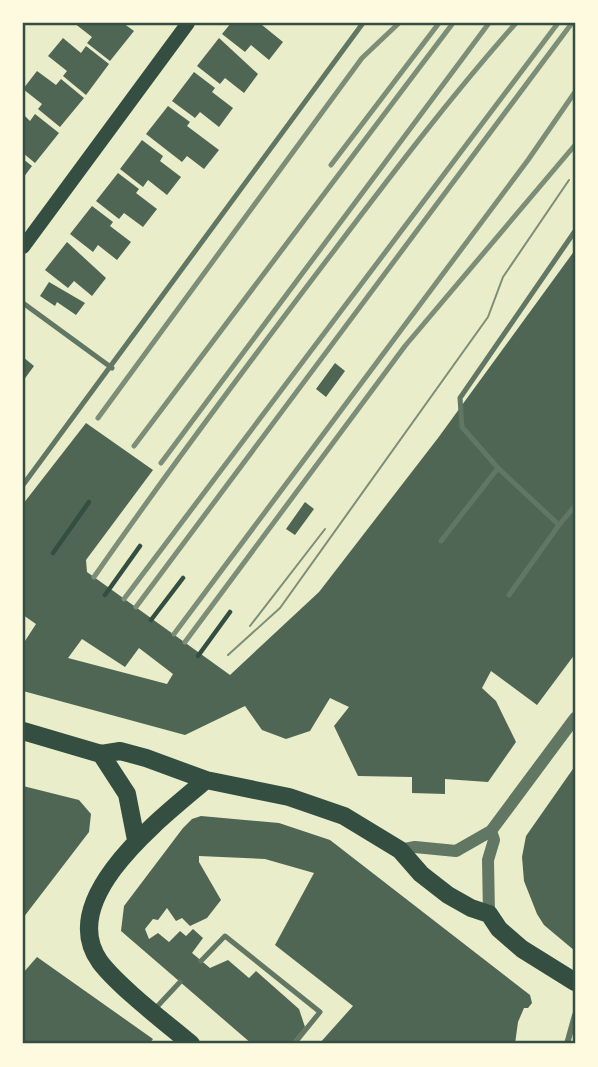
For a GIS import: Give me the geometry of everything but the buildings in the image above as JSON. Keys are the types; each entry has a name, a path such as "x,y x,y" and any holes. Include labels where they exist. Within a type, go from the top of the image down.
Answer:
{"main road":[{"path":"23,247 188,23"},
{"path":"23,731 101,754 120,751 163,763 206,780 289,797 344,816 400,850 421,874 448,895 471,908 489,914 499,929 522,949 575,982"},
{"path":"101,754 127,794 136,840"},
{"path":"191,1044 99,961 88,928 99,889 136,840 206,780"}],"street":[{"path":"400,850 415,847 456,851 491,831 575,718"},
{"path":"489,914 488,860 494,840 491,831"},
{"path":"567,1044 575,1015"}],"lane":[{"path":"23,485 112,368 363,23"},
{"path":"559,525 498,468 462,428 460,398 575,231"},
{"path":"23,303 112,368"},
{"path":"441,541 498,468"},
{"path":"509,595 575,506"},
{"path":"201,961 225,936 320,1012 294,1044"},
{"path":"153,1012 180,982"}],"path":[{"path":"53,553 89,502"},
{"path":"105,594 140,546"},
{"path":"151,620 183,578"},
{"path":"198,656 230,612"}],"tram line":[{"path":"228,655 280,608 488,317 503,277 569,180"},
{"path":"250,626 325,529"}],"railway":[{"path":"98,418 362,58 399,23"},
{"path":"331,165 439,23"},
{"path":"134,446 453,23"},
{"path":"161,463 489,23"},
{"path":"94,577 363,212 438,116 516,23"},
{"path":"124,599 558,23"},
{"path":"136,607 572,23"},
{"path":"174,634 528,160 575,92"},
{"path":"185,642 405,346 575,145"}]}
